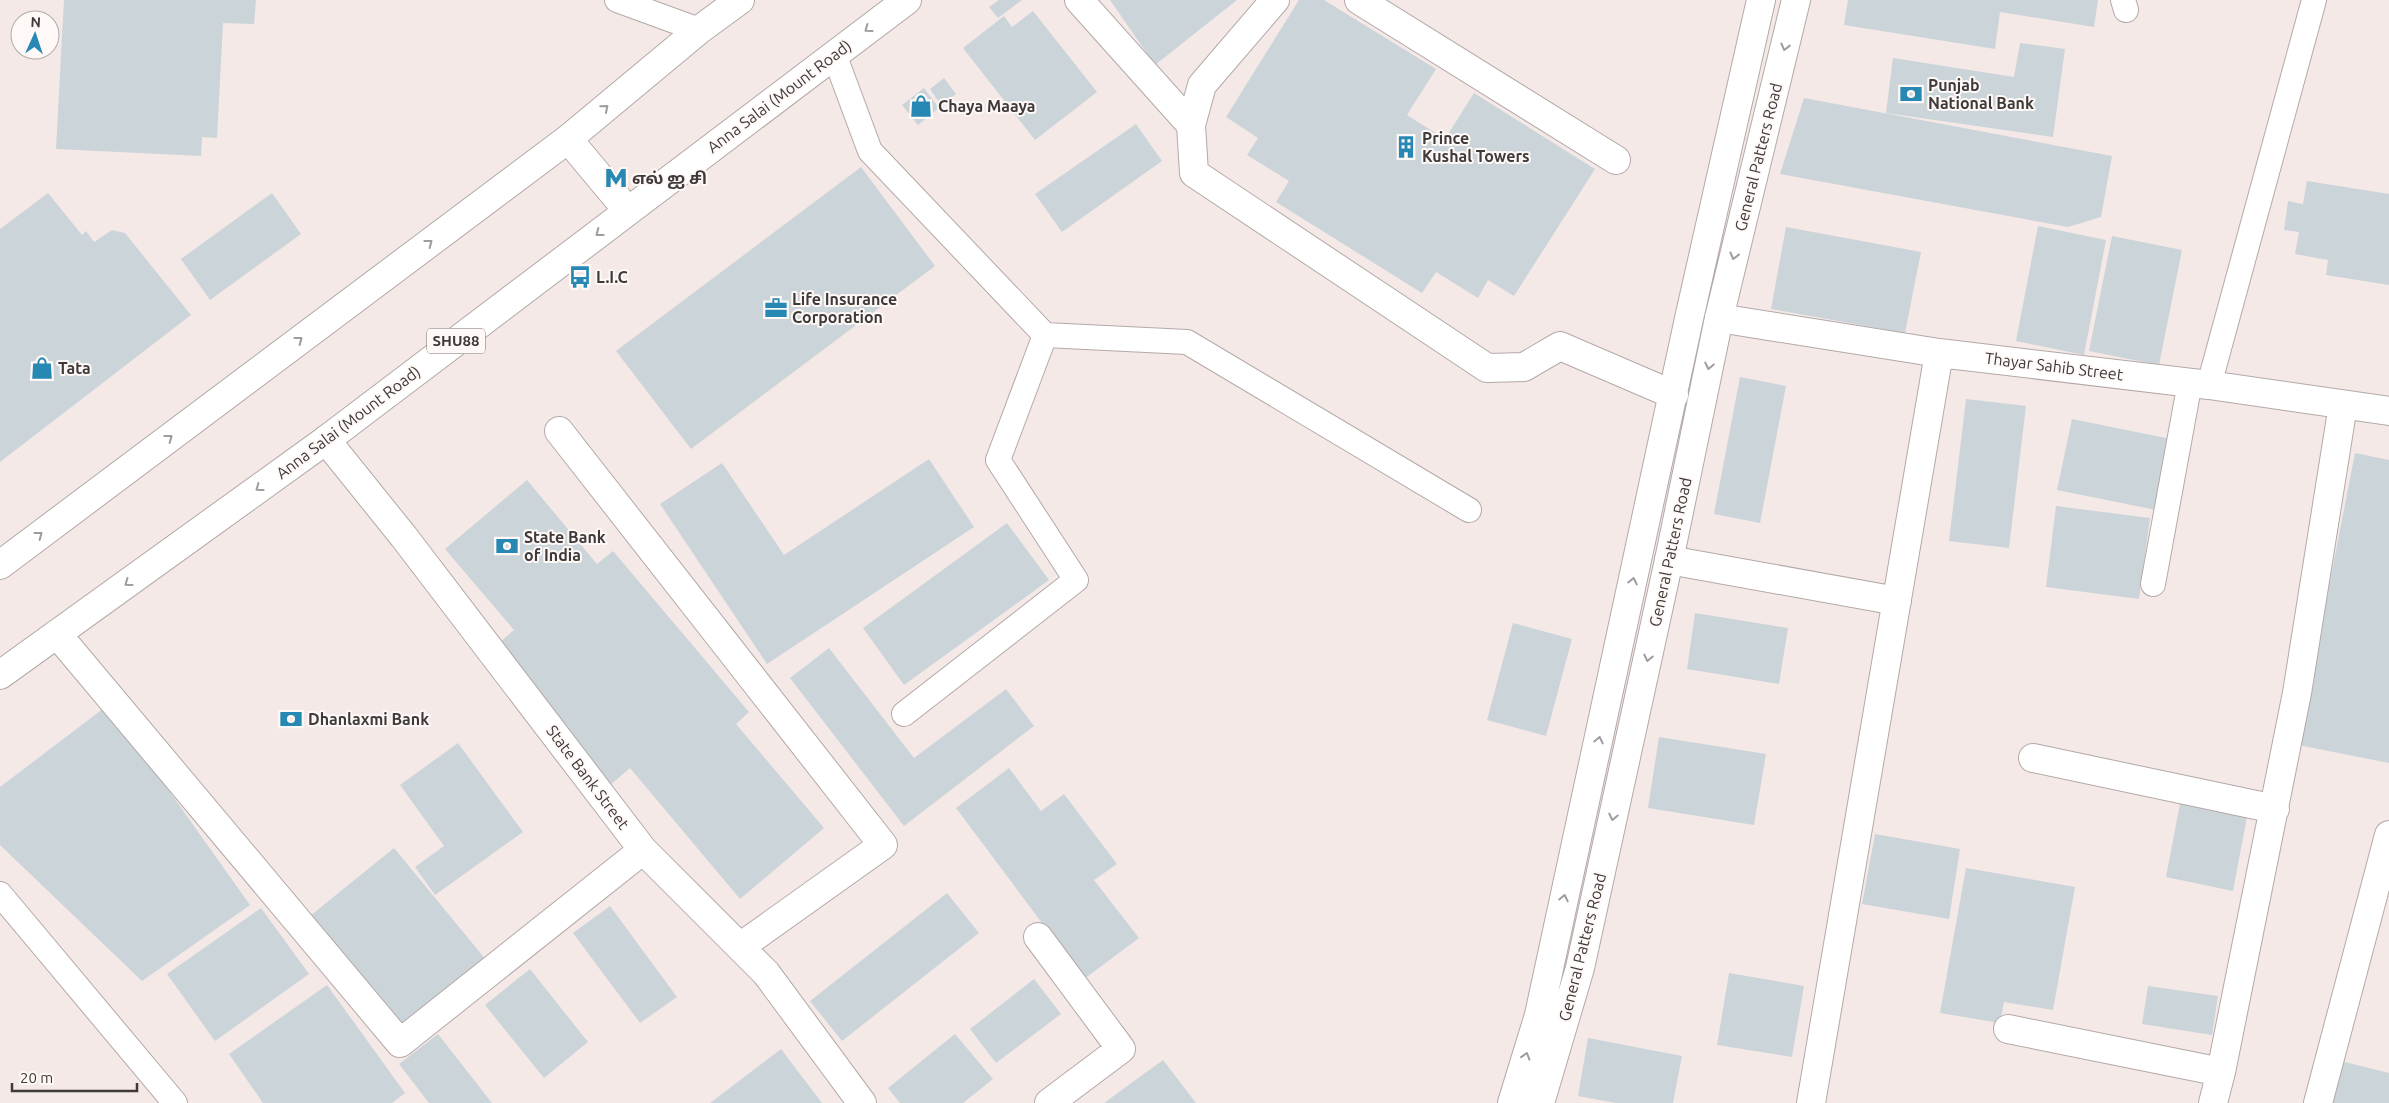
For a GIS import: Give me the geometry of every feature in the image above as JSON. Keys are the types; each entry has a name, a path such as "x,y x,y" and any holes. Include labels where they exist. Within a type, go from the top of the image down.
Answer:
{"street":[{"path":"0,565 568,139 699,30 740,0"},
{"name":"Anna Salai (Mount Road)","path":"0,675 326,440 907,0"},
{"path":"1079,0 1191,125"},
{"path":"1275,0 1202,85 1191,125 1194,173 1487,368 1524,367 1560,346 1674,395"},
{"path":"1359,0 1616,160"},
{"name":"General Patters Road","path":"1512,1103 1539,1015 1761,0"},
{"name":"General Patters Road","path":"1540,1103 1580,968 1669,560 1719,318 1796,0"},
{"path":"568,139 628,210"},
{"name":"Thayar Sahib Street","path":"1719,318 1939,352 2199,383 2343,406 2389,411"},
{"path":"1810,1103 1939,352"},
{"path":"2213,1103 2275,809 2297,693 2343,406"},
{"path":"559,431 883,845 740,947"},
{"name":"State Bank Street","path":"326,440 404,537 643,850 766,973 862,1103"},
{"path":"1669,560 1897,600"},
{"path":"57,634 400,1043 643,850"},
{"path":"2033,758 2275,809"},
{"path":"2318,1103 2389,835"},
{"path":"1038,937 1121,1048 1049,1103"},
{"path":"2008,1029 2221,1072"}],"lane":[{"path":"617,0 699,30"},
{"path":"2153,584 2199,383 2314,0"},
{"path":"834,54 870,151 1045,335 1187,342 1469,510"},
{"path":"904,714 1076,580 998,460 1045,335"},
{"path":"0,894 175,1103"}],"building":[{"path":"64,0 256,0 254,24 223,23 217,138 202,137 201,156 56,149"},
{"path":"999,0 1022,0 998,18 989,7"},
{"path":"1110,0 1237,0 1155,65"},
{"name":"Prince Kushal Towers","path":"1299,0 1324,0 1436,69 1407,115 1445,139 1474,93 1595,169 1514,296 1488,280 1478,298 1436,272 1422,293 1276,202 1289,181 1247,155 1258,138 1226,117"},
{"path":"1848,0 2098,0 2094,27 2000,12 1995,49 1844,25"},
{"path":"1033,11 1097,92 1035,140 963,48 1004,16 1012,27"},
{"path":"2020,43 2065,49 2053,137 1886,113 1893,58 2014,77"},
{"path":"944,78 956,94 941,105 930,89"},
{"name":"Chaya Maaya","path":"924,88 939,108 918,125 902,105"},
{"path":"1804,98 2112,156 2101,217 2068,227 1780,174"},
{"path":"1136,124 1162,161 1062,232 1035,194"},
{"name":"Life Insurance Corporation","path":"861,167 935,266 691,449 616,351"},
{"path":"2307,181 2389,194 2389,285 2326,275 2328,260 2295,254 2299,232 2284,230 2288,201 2303,204"},
{"path":"48,193 82,235 86,231 94,242 112,230 125,233 191,315 0,462 0,229"},
{"path":"272,193 301,234 210,300 181,259"},
{"path":"2038,226 2106,240 2084,355 2016,341"},
{"path":"1786,227 1921,252 1905,333 1771,309"},
{"path":"2112,236 2182,250 2159,365 2089,351"},
{"path":"1740,377 1786,386 1760,523 1714,514"},
{"path":"1966,399 2026,406 2009,548 1949,541"},
{"path":"2072,419 2176,440 2161,511 2057,490"},
{"path":"2355,453 2389,460 2389,763 2298,745"},
{"path":"929,459 974,527 767,664 660,504 722,463 784,555"},
{"path":"527,480 597,564 613,551 749,712 736,724 824,828 740,899 630,768 609,786 492,649 514,630 445,549"},
{"path":"2056,506 2150,518 2139,599 2046,587"},
{"path":"1007,523 1049,580 904,685 863,628"},
{"path":"1695,613 1788,628 1779,684 1687,669"},
{"path":"1513,623 1572,639 1546,736 1487,720"},
{"path":"829,648 914,758 1006,689 1034,726 904,826 790,678"},
{"path":"108,705 250,905 142,981 0,845 0,787"},
{"path":"1659,737 1766,754 1754,825 1648,808"},
{"path":"458,743 523,832 435,895 415,867 444,846 400,785"},
{"path":"1009,768 1041,811 1064,794 1117,864 1094,880 1139,938 1084,979 956,808"},
{"path":"2182,793 2249,806 2233,891 2166,877"},
{"path":"1875,834 1960,849 1949,919 1862,904"},
{"path":"394,848 487,961 403,1029 310,916"},
{"path":"1966,868 2075,887 2053,1010 2004,1002 2000,1023 1940,1013"},
{"path":"947,893 979,933 842,1041 810,1001"},
{"path":"610,906 677,997 640,1023 573,933"},
{"path":"261,908 309,974 215,1041 167,974"},
{"path":"530,969 588,1042 544,1078 485,1005"},
{"path":"1729,973 1804,986 1792,1057 1717,1045"},
{"path":"1034,979 1061,1014 996,1063 970,1029"},
{"path":"327,985 405,1093 392,1103 263,1103 229,1054"},
{"path":"2148,986 2218,996 2212,1035 2142,1024"},
{"path":"438,1034 492,1103 429,1103 399,1064"},
{"path":"955,1034 993,1079 963,1103 900,1103 888,1088"},
{"path":"1588,1038 1682,1056 1673,1103 1616,1103 1578,1096"},
{"path":"781,1049 822,1103 710,1103"},
{"path":"1163,1060 1196,1103 1104,1103"},
{"path":"2337,1060 2389,1073 2389,1103 2327,1103"}],"place":[{"name":"Punjab National Bank","path":"1911,94"},
{"name":"Chaya Maaya","path":"921,106"},
{"name":"Prince Kushal Towers","path":"1406,147"},
{"name":"எல் ஐ சி","path":"616,178"},
{"name":"L.I.C","path":"580,277"},
{"name":"Life Insurance Corporation","path":"776,308"},
{"name":"Tata","path":"42,368"},
{"name":"State Bank of India","path":"507,546"},
{"name":"Dhanlaxmi Bank","path":"291,719"}]}
